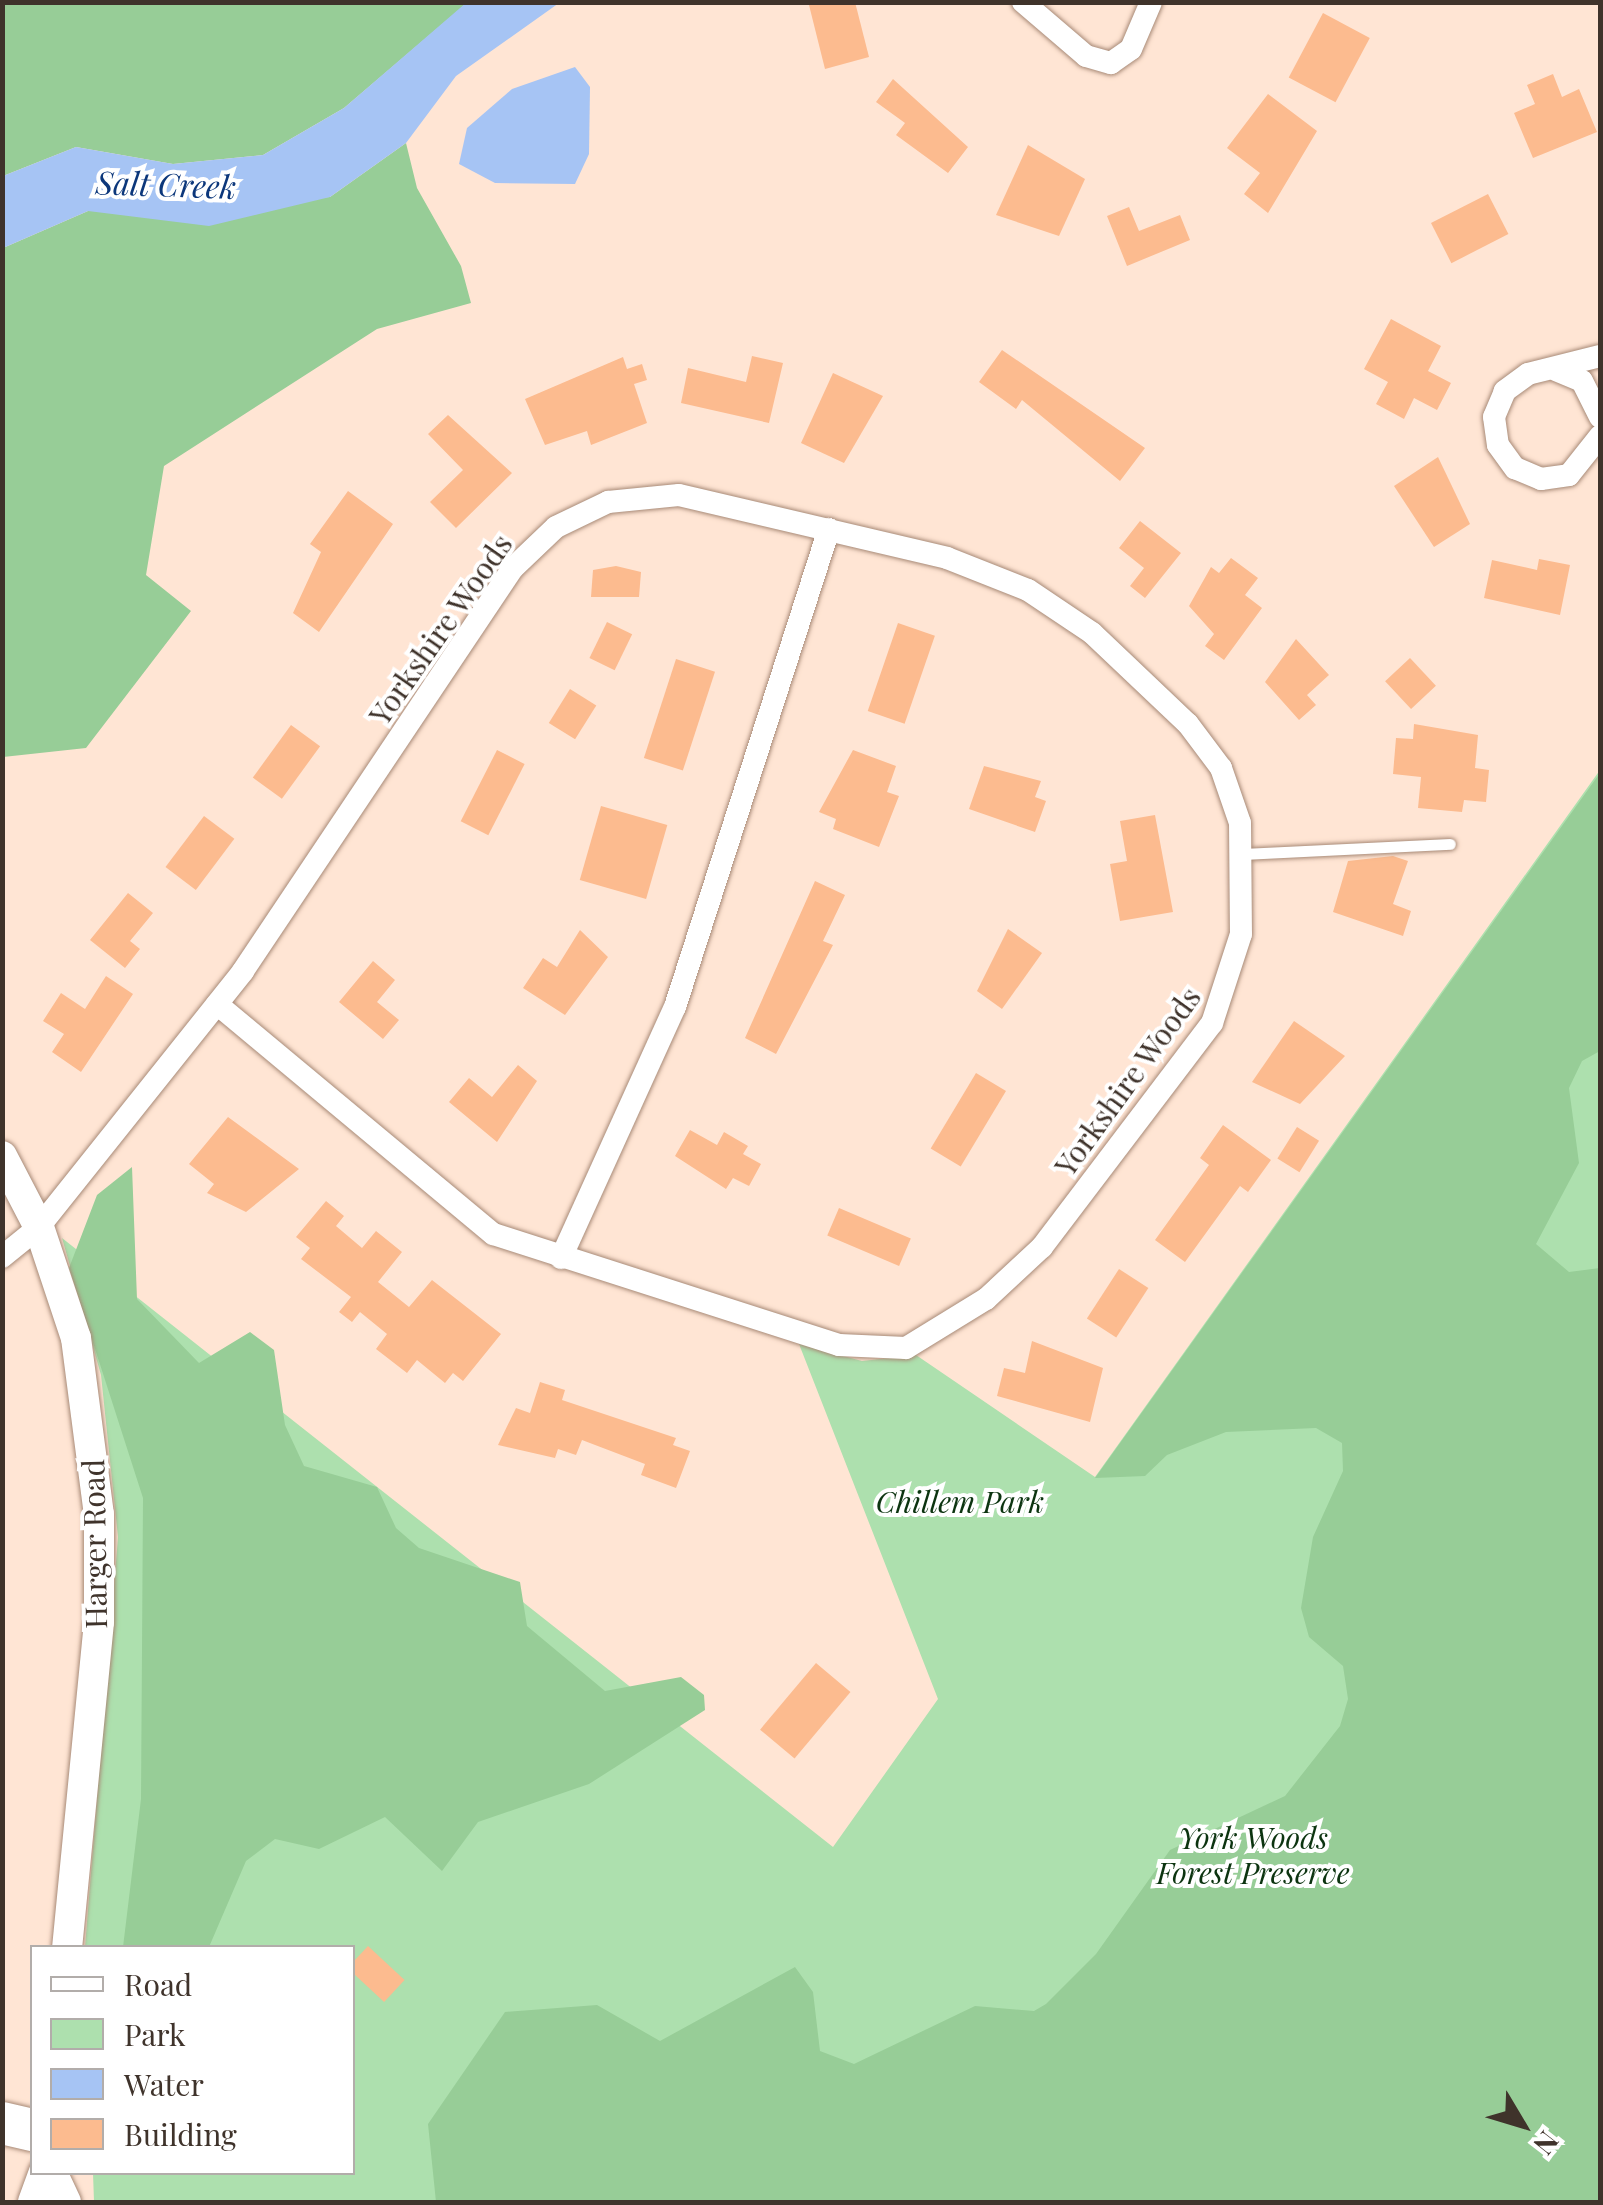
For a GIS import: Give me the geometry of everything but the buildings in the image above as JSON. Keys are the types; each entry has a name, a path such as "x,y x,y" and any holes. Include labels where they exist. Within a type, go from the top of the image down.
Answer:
{"highway":[{"path":"2,2122 30,2129"}],"street":[{"path":"1023,2 1086,56 1111,62 1131,49 1150,2"},
{"path":"1600,356 1528,374 1505,391 1494,417 1498,445 1514,468 1541,478 1569,475 1600,436"},
{"path":"1556,370 1582,381 1600,417"},
{"name":"Yorkshire Woods","path":"2,1257 39,1227 218,1004 513,568 556,526 608,502 679,495 829,528 947,558 1064,610 1207,747 1231,792 1243,854 1236,965 1212,1023 1042,1247 932,1338 906,1348 839,1345 492,1234 218,1004"},
{"path":"561,1258 675,1006 829,528"},
{"name":"Harger Road","path":"2,1156 39,1227 86,1382 99,1514 99,1622 67,1945"},
{"path":"33,2202 43,2175"},
{"path":"53,2175 66,2202"}],"lane":[{"path":"1243,854 1450,844"}],"green space":[{"path":"3,3 467,3 344,108 263,155 173,164 76,147 3,176"},
{"path":"406,143 417,188 461,266 471,303 377,329 164,466 146,575 191,611 86,748 3,757 3,248 88,211 330,197"},
{"name":"York Woods Forest Preserve","path":"1600,770 1600,2202 94,2202 93,2175 355,2175 355,1945 85,1945 118,1537 101,1375 62,1238 833,1847 938,1699 799,1344 862,1361 916,1355 1095,1477"},
{"path":"1600,773 1600,1051 1582,1061 1569,1088 1579,1163 1536,1244 1569,1272 1600,1268 1600,2202 436,2202 428,2124 505,2012 597,2005 660,2041 795,1967 813,1992 820,2051 854,2064 975,2006 1034,2011 1046,2004 1096,1954 1170,1850 1285,1796 1340,1726 1348,1699 1343,1666 1309,1637 1301,1608 1313,1537 1343,1471 1342,1443 1316,1428 1226,1432 1167,1455 1145,1476 1095,1478"},
{"path":"132,1167 137,1299 199,1363 250,1332 274,1350 285,1425 304,1466 377,1487 396,1528 419,1548 520,1582 527,1626 605,1691 681,1677 704,1695 705,1710 589,1784 478,1822 442,1871 385,1817 319,1849 275,1839 246,1861 210,1945 123,1945 141,1799 143,1498 69,1268 97,1195"}],"water":[{"name":"Salt Creek","path":"467,2 559,3 456,76 406,143 330,197 209,226 88,211 3,248 3,176 76,147 173,164 263,155 344,108"},
{"path":"575,67 590,87 589,154 575,184 495,183 459,164 467,128 512,89"}],"park label":[{"name":"Chillem Park","path":"960,1501"}]}
